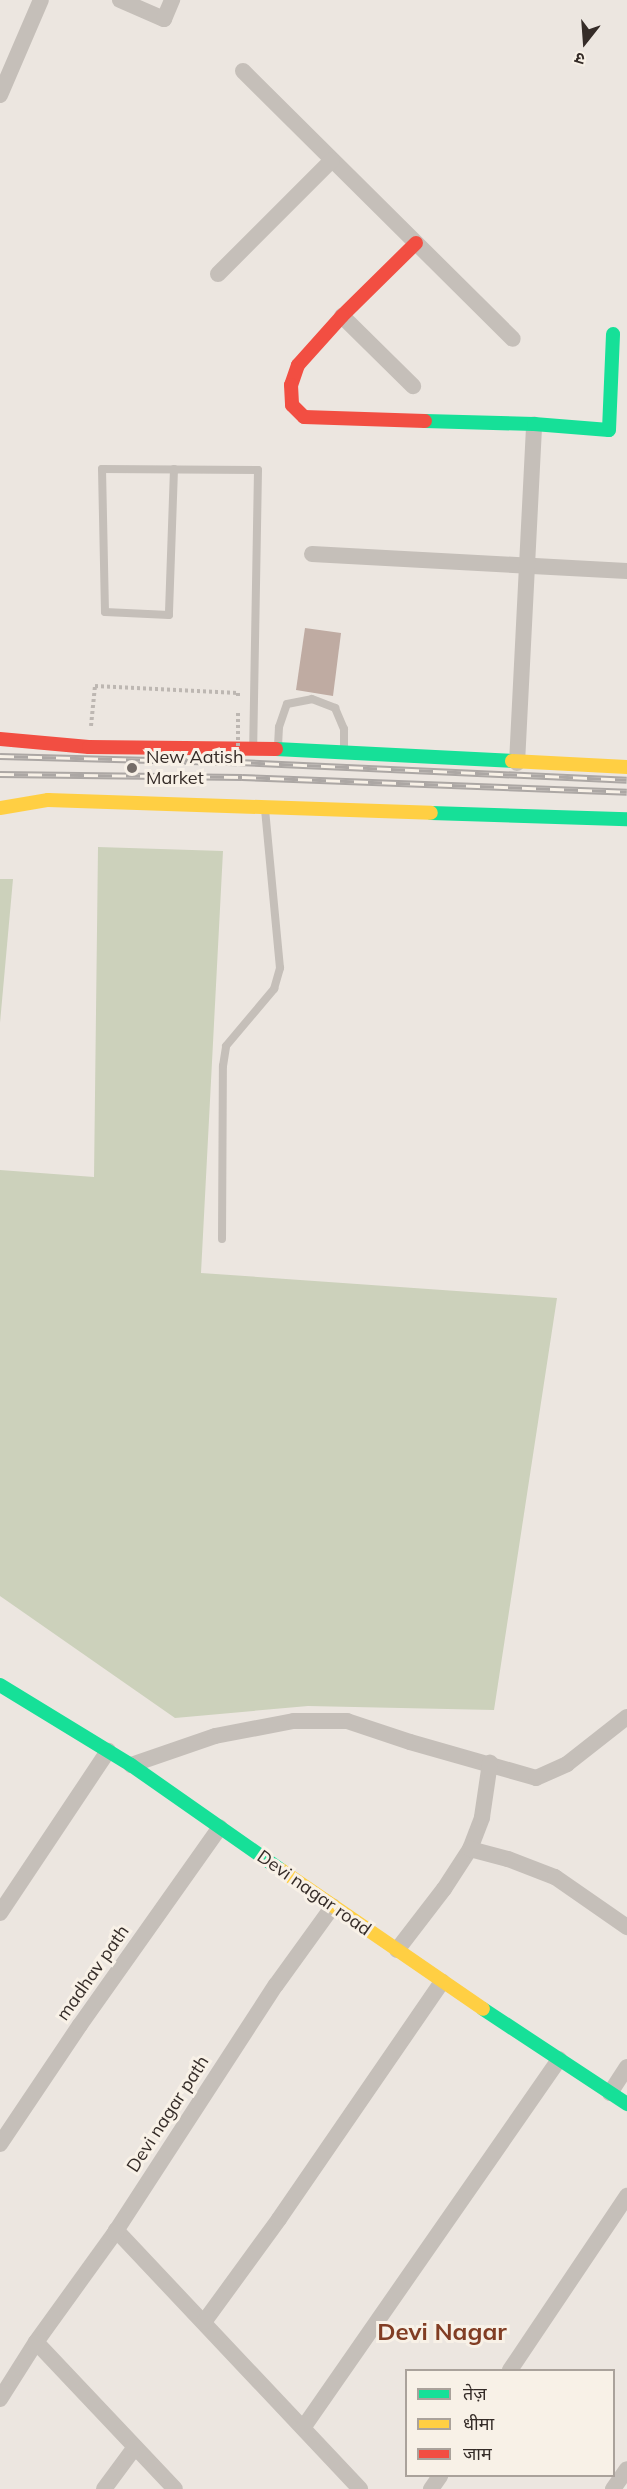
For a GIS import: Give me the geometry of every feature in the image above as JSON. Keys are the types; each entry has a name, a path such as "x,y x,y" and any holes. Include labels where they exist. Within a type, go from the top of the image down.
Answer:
{"street":[{"path":"0,95 41,0"},
{"path":"120,0 164,18 172,0"},
{"path":"243,71 513,339"},
{"path":"218,274 332,160"},
{"path":"416,243 342,316 298,365 291,385 292,405 304,417 534,424 609,430 613,334"},
{"path":"342,316 413,386"},
{"path":"516,763 534,424"},
{"path":"312,554 627,571"},
{"path":"0,739 89,747 277,749 627,767"},
{"path":"0,750 33,743"},
{"path":"0,797 627,819"},
{"path":"0,808 48,800"},
{"name":"Devi nagar road","path":"0,1685 131,1765 442,1982 627,2104"},
{"path":"131,1765 215,1736 305,1721 347,1721 410,1742 536,1778 567,1764 627,1718"},
{"path":"0,1913 108,1751"},
{"path":"397,1950 470,1849 482,1817 490,1763"},
{"name":"madhav path","path":"0,2144 80,2025 220,1827"},
{"path":"470,1849 508,1859 555,1877 627,1927"},
{"name":"Devi nagar path","path":"0,2398 36,2342 116,2230 276,1985 333,1906"},
{"path":"204,2322 442,1982"},
{"path":"303,2428 559,2059"},
{"path":"610,2093 627,2067"},
{"path":"511,2369 627,2196"},
{"path":"116,2230 360,2489"},
{"path":"36,2342 175,2489"},
{"path":"104,2489 135,2447"},
{"path":"613,2489 627,2469"}],"lane":[{"path":"174,470 169,615 105,612 102,469 258,470 253,749"},
{"path":"277,749 279,727 287,704 312,699 335,708 344,729 344,753"},
{"path":"222,1239 222,1066 226,1046 237,1029 274,989 280,968 264,806"}],"path":[{"path":"89,747 95,686 238,693 238,754"}],"green space":[{"path":"98,847 223,851 201,1273 557,1298 494,1710 308,1706 175,1718 0,1596 0,1170 94,1177"},
{"path":"0,879 13,879 0,1023"}],"building":[{"path":"305,628 341,633 333,696 296,690"}],"railway":[{"path":"0,756 237,762 627,780"},
{"path":"0,774 242,777 627,792"}],"traffic: fast":[{"path":"425,421 534,424 609,430 613,334"},
{"path":"276,749 512,761"},
{"path":"431,813 627,819"},
{"path":"0,1685 131,1765 281,1870"},
{"path":"483,2009 627,2104"}],"traffic: slow":[{"path":"512,761 627,767"},
{"path":"0,808 48,800 431,813"},
{"path":"281,1870 483,2009"}],"traffic: jam":[{"path":"416,243 342,316 298,365 291,385 292,405 304,417 425,421"},
{"path":"0,739 89,747 276,749"}],"place":[{"name":"New Aatish Market","path":"132,768"}],"district":[{"name":"Devi Nagar","path":"442,2332"}]}
